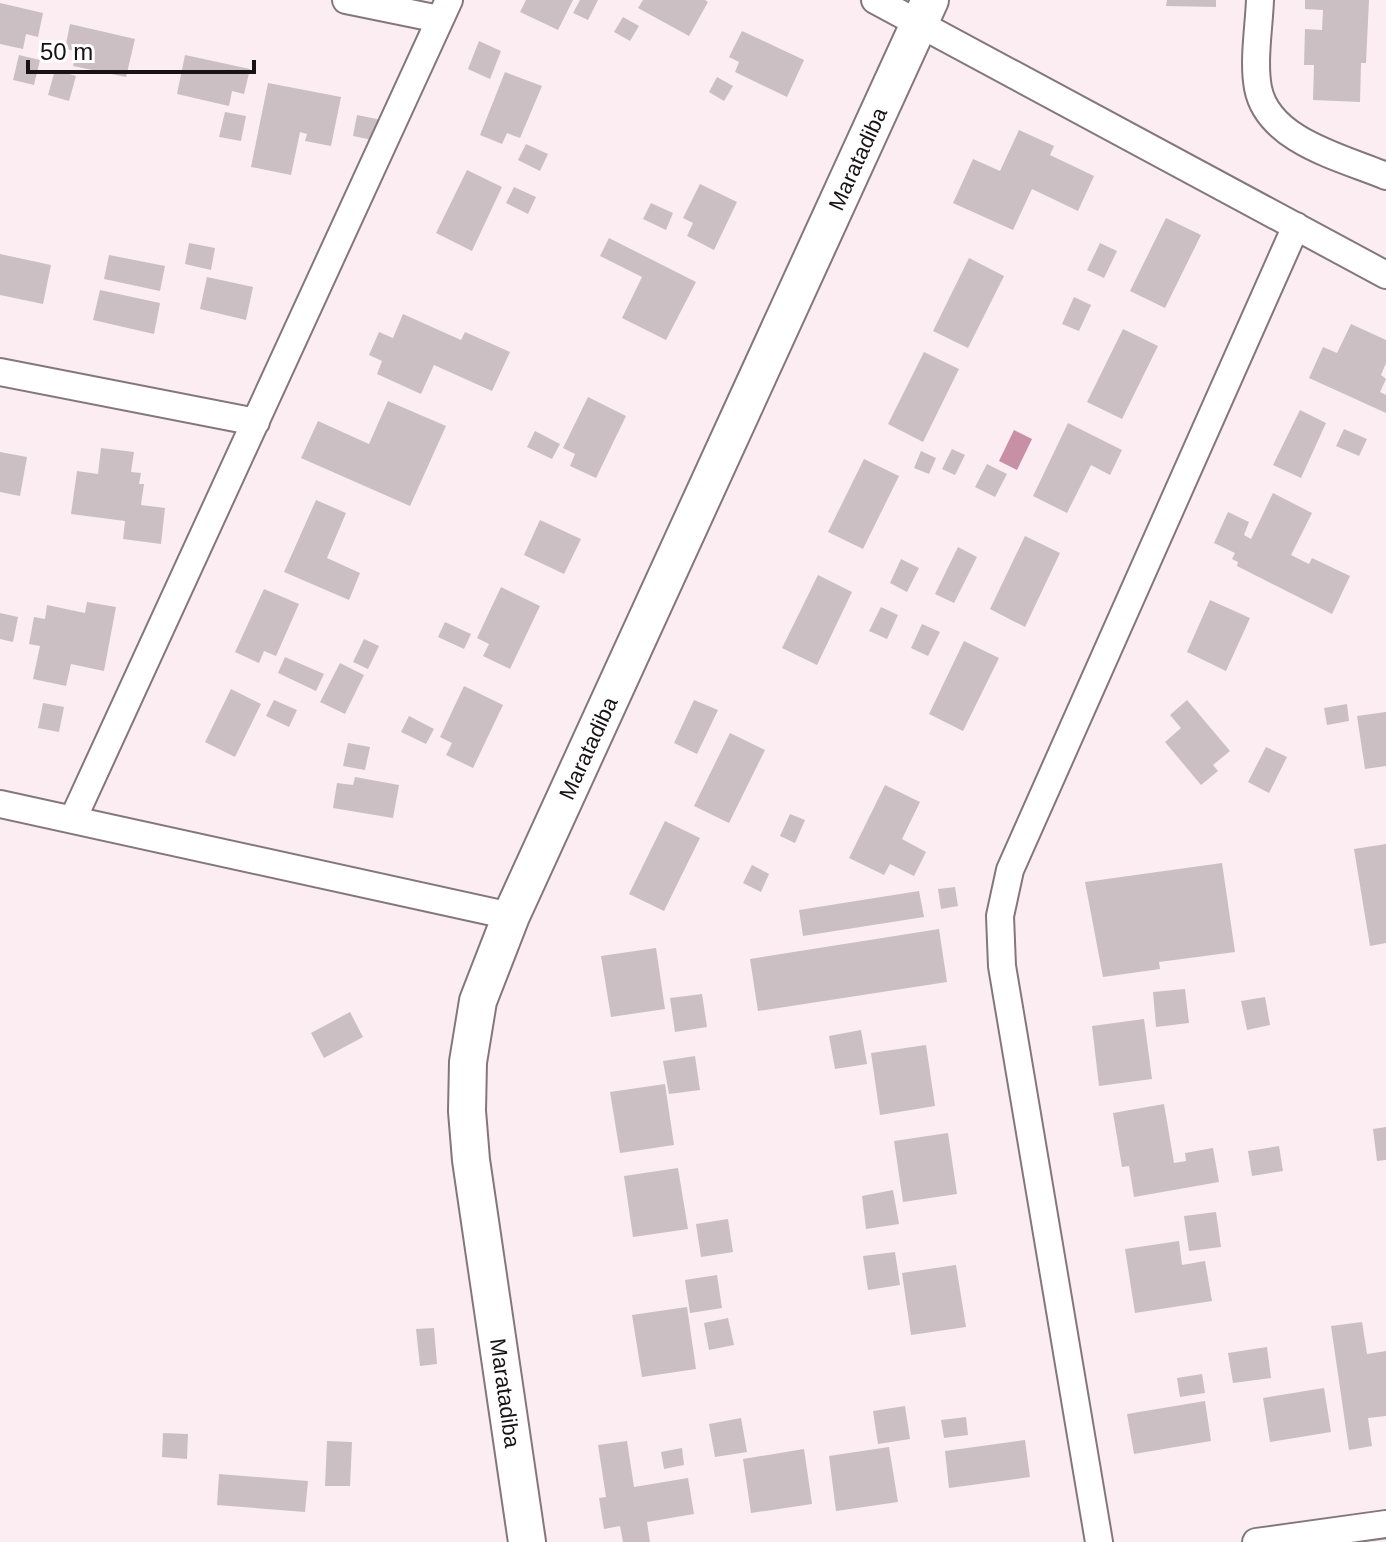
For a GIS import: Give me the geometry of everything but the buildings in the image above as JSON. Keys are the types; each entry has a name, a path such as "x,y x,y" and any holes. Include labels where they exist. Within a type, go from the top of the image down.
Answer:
{"street":[{"path":"73,819 444,10 346,0"},
{"path":"875,0 924,12 1386,275"},
{"path":"1260,0 1258,87 1267,111 1295,137 1386,176"},
{"name":"Maratadiba","path":"527,1542 471,1160 467,1111 468,1062 478,1001 511,916 924,12"},
{"path":"1099,1542 1002,966 1003,894 1010,870 1296,226"},
{"path":"0,372 256,422"},
{"path":"0,804 511,916"},
{"path":"1256,1542 1386,1524"}],"shaded area":[{"path":"1014,430 1032,439 1017,470 999,461"}]}
